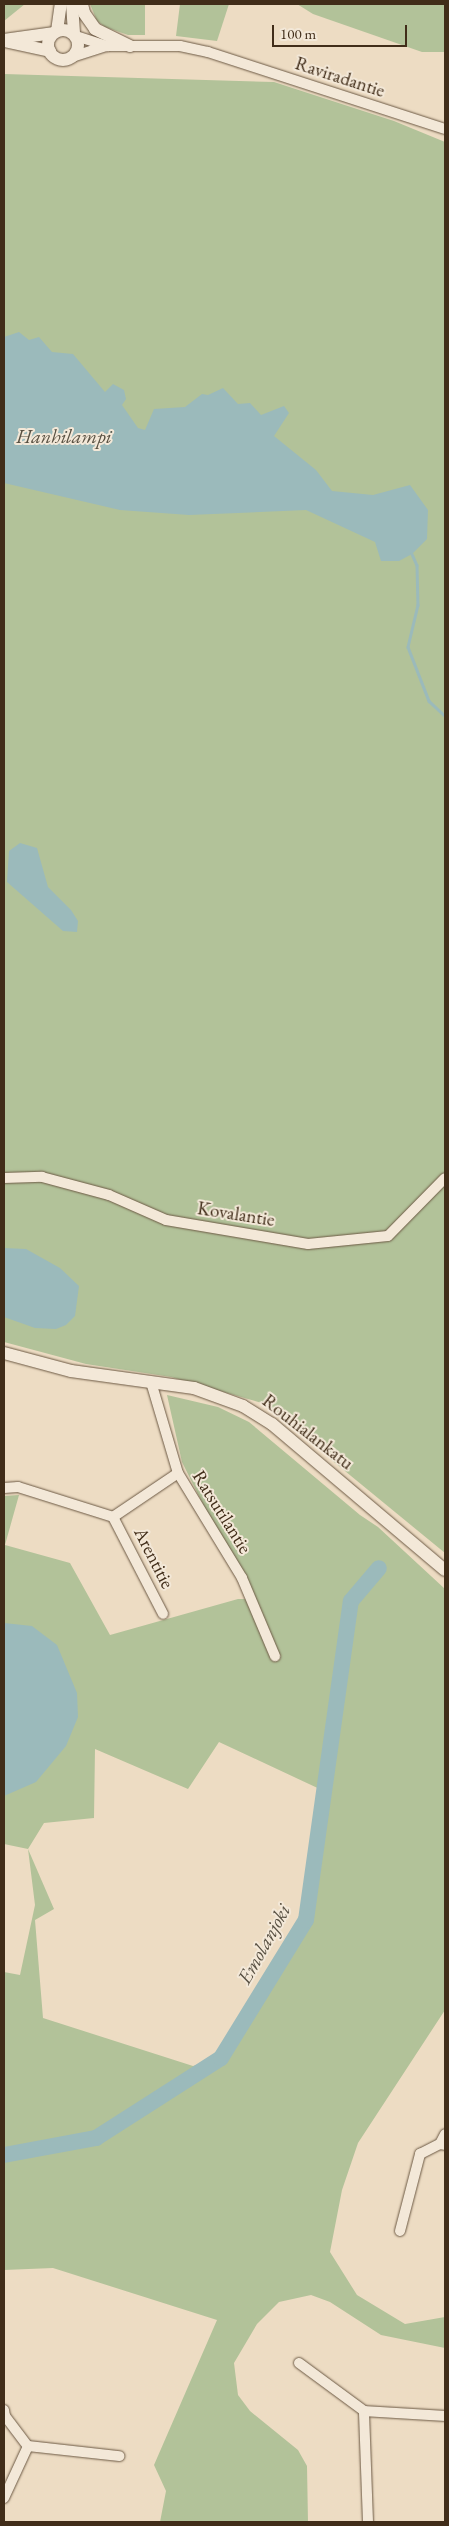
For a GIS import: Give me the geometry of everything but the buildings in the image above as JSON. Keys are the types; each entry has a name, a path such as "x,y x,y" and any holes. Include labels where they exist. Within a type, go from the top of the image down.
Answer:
{"street":[{"path":"50,51 50,38 55,32 60,4"},
{"path":"4,41 50,51 57,58 72,56 78,45 75,35 72,4"},
{"path":"82,4 84,13 95,29 130,46"},
{"path":"4,41 66,30 75,35"},
{"name":"Raviradantie","path":"75,35 107,46"},
{"name":"Raviradantie","path":"72,56 107,46 180,46 208,52 445,129"},
{"name":"Kovalantie","path":"4,1178 42,1177 109,1195 166,1220 308,1244 388,1236 445,1178"},
{"name":"Rouhialankatu","path":"4,1353 71,1371 151,1382 223,1396 257,1414 445,1570"},
{"name":"Ratsutilantie","path":"151,1382 178,1473 242,1578 275,1656"},
{"path":"4,1488 18,1487 113,1517 178,1473"},
{"name":"Arentitie","path":"113,1517 163,1614"},
{"path":"400,2230 420,2154 444,2141"},
{"path":"299,2363 364,2411 445,2416"},
{"path":"4,2410 5,2416 28,2446 119,2456"},
{"path":"364,2411 368,2522"},
{"path":"4,2498 28,2446"}],"green space":[{"path":"4,4 25,4 4,21"},
{"path":"90,4 145,4 145,35 128,35 105,27 97,21"},
{"path":"180,4 229,4 217,41 176,36"},
{"path":"297,4 445,4 445,52 422,52 313,14"},
{"path":"4,74 274,82 394,121 445,142 445,1553 262,1403 171,1377 86,1364 4,1342"},
{"path":"167,1395 218,1407 249,1422 360,1515 378,1527 445,1589 445,2010 358,2143 342,2190 330,2252 357,2295 405,2324 445,2317 445,2348 381,2335 330,2302 311,2295 279,2302 257,2324 234,2363 238,2395 250,2411 298,2450 307,2466 308,2522 160,2522 166,2491 154,2465 217,2320 53,2268 4,2270 4,1972 20,1975 35,1905 28,1849 4,1844 4,1496 19,1495 5,1545 70,1563 110,1635 238,1599 250,1599 182,1462","holes":["219,1742 324,1791 306,1920 221,2058 193,2066 43,2018 35,1920 54,1909 28,1849 44,1823 94,1818 95,1749 188,1789"]}],"water":[{"name":"Hanhilampi","path":"19,332 29,340 39,337 52,352 73,354 105,392 113,384 124,390 126,399 122,405 138,428 145,430 154,409 185,407 202,394 208,395 223,388 238,404 250,403 261,415 284,406 289,413 274,436 316,470 332,491 373,495 410,485 428,510 427,539 412,554 399,561 381,561 375,542 306,510 189,515 120,510 4,483 4,337"},
{"path":"20,843 37,848 48,887 71,910 78,921 77,932 63,931 7,882 9,851"},
{"path":"4,1248 26,1249 60,1268 79,1286 75,1316 66,1325 56,1329 35,1328 4,1317"},
{"path":"4,1623 32,1626 57,1645 77,1693 78,1717 66,1746 36,1782 4,1796"}],"waterway":[{"path":"412,554 417,565 418,605 408,647 429,701 445,716"},
{"name":"Emolanjoki","path":"4,2155 96,2138 221,2058 306,1920 351,1601 379,1568"}]}
